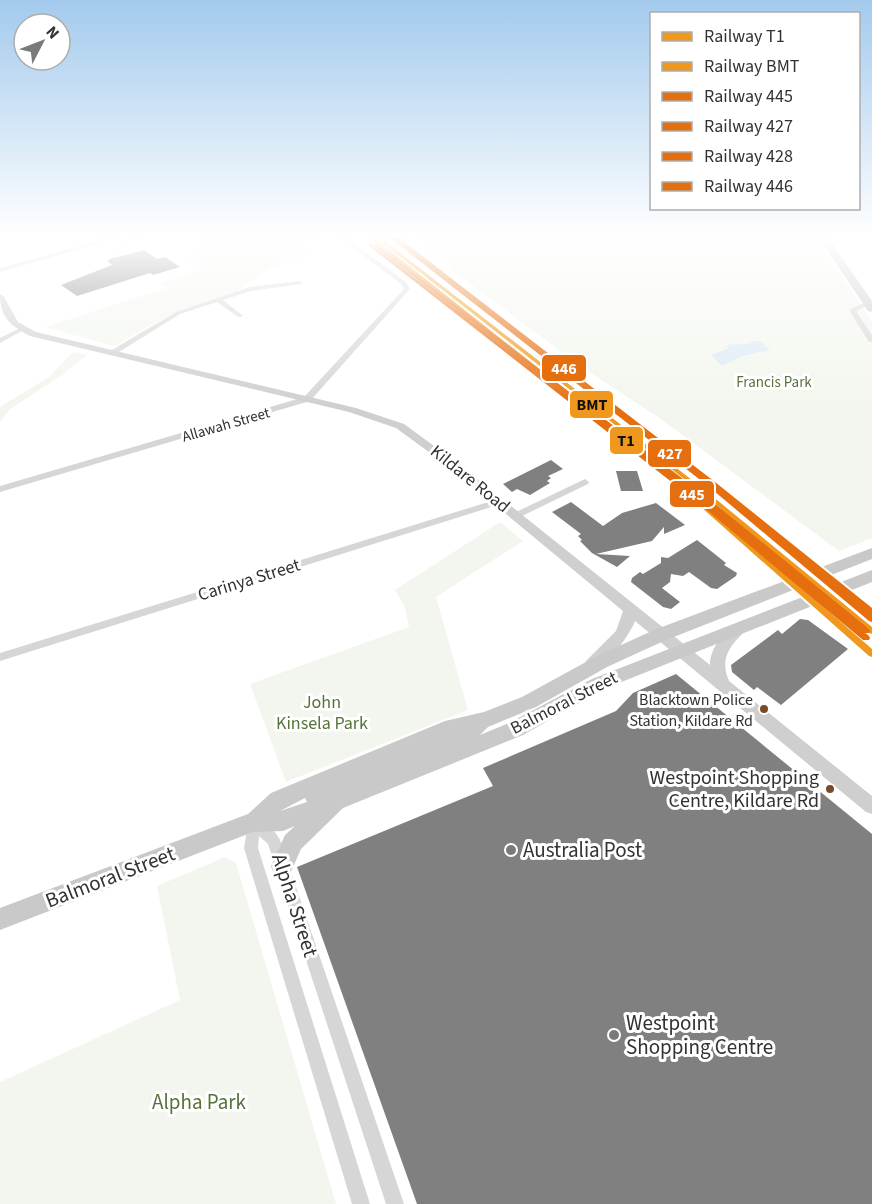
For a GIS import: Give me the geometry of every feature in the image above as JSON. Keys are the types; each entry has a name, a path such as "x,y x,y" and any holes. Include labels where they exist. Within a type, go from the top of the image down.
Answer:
{"main road":[{"name":"Balmoral Street","path":"0,919 254,822 459,739 486,720 529,702 587,669 660,635 872,553"},
{"name":"Balmoral Street","path":"254,822 283,821 343,798 516,729 598,684 741,625 872,576"},
{"path":"282,866 293,842 343,798"}],"street":[{"path":"111,353 173,315 235,294"},
{"path":"307,399 402,294"},
{"path":"0,297 14,324 22,330 0,341"},
{"path":"218,300 240,316"},
{"path":"870,306 852,310 872,340"},
{"name":"Kildare Road","path":"22,330 307,399 370,415 400,426 426,443 872,806"},
{"name":"Allawah Street","path":"0,489 307,399"},
{"path":"515,516 585,482"},
{"name":"Carinya Street","path":"0,657 498,502"},
{"path":"587,669 621,637 627,628 630,611"},
{"path":"725,688 718,673 716,655 721,645 741,625"},
{"name":"Alpha Street","path":"254,822 273,840 395,1204"},
{"name":"Alpha Street","path":"254,822 251,848 361,1204"}],"green space":[{"path":"147,294 229,294 173,313 114,346 45,327"},
{"name":"Francis Park","path":"484,294 854,294 872,321 872,538 839,551 658,417 583,368"},
{"path":"73,352 87,355 58,378 10,409 0,422 0,407 49,377"},
{"name":"John Kinsela Park","path":"500,522 523,541 436,597 468,710 286,782 250,684 409,627 405,607 395,590"},
{"name":"Alpha Park","path":"225,857 236,863 336,1204 0,1204 0,1082 180,1000 157,886"}],"shaded area":[{"path":"750,341 760,341 770,350 742,356 722,366 711,355 729,348 726,345 752,343"}],"building":[{"path":"551,460 563,469 548,476 551,478 547,481 550,483 530,495 517,489 512,492 503,484"},
{"path":"616,471 637,471 643,491 621,491"},
{"path":"571,502 603,526 622,513 656,503 685,525 664,534 664,527 652,541 596,554 630,556 617,567 592,553 580,541 582,540 578,536 581,534 552,512"},
{"path":"697,540 726,563 724,565 737,573 736,576 717,589 711,588 689,572 683,576 671,574 670,582 662,588 680,602 671,609 663,607 631,582 632,578 640,572 643,574 661,563 661,557 668,558"},
{"path":"800,619 808,620 848,649 781,705 757,687 754,690 732,672 731,665 778,630 782,634"},
{"name":"Westpoint Shopping Centre","path":"676,674 872,834 872,1204 417,1204 297,867 493,786 483,768 616,711 633,693"}],"rail line":[{"name":"445","path":"434,294 698,499 866,638"},
{"name":"428","path":"440,294 702,497 866,631"},
{"name":"T1","path":"442,294 650,459 872,654"},
{"name":"BMT","path":"450,294 704,492 872,631"},
{"name":"427","path":"464,294 710,485 872,619"},
{"name":"446","path":"469,294 713,483 872,612"}],"place":[{"name":"Blacktown Police Station, Kildare Rd","path":"764,709"},
{"name":"Westpoint Shopping Centre, Kildare Rd","path":"830,789"},
{"name":"Australia Post","path":"511,850"},
{"name":"Westpoint Shopping Centre","path":"614,1035"}]}
